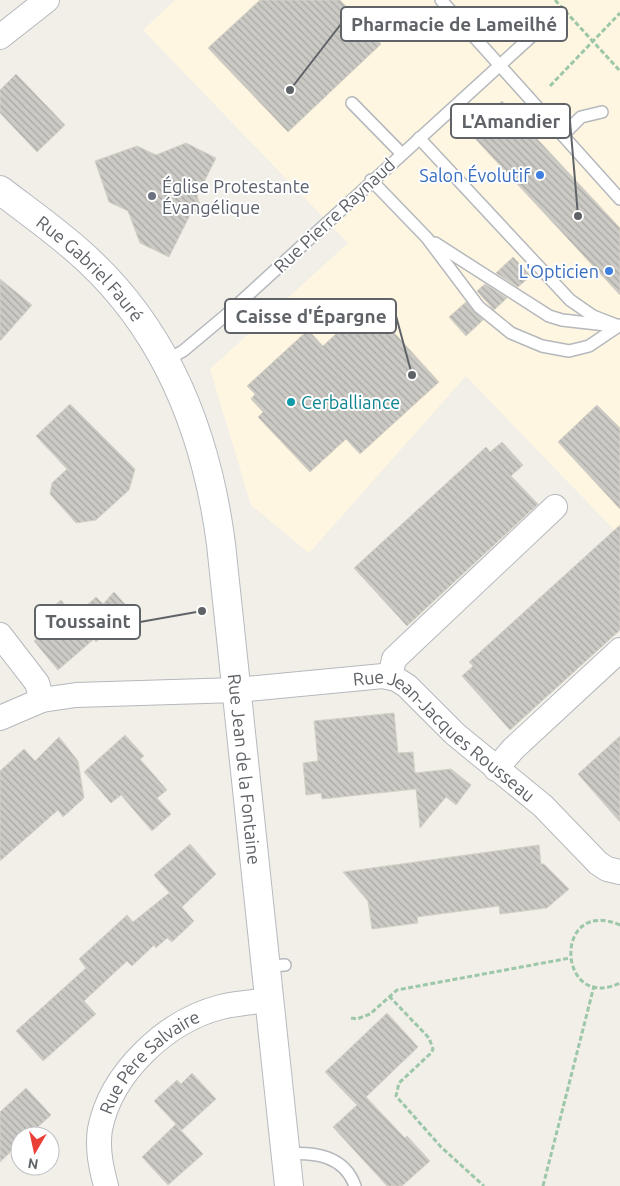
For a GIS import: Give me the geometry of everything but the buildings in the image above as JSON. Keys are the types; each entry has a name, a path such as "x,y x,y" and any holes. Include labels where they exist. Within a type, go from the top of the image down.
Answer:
{"street":[{"path":"0,37 47,0"},
{"name":"Rue Gabriel Fauré","path":"0,190 69,243 109,281 143,324 165,361"},
{"name":"Rue Jean de la Fontaine","path":"165,361 187,403 209,472 221,544 236,690 276,965 270,1000 289,1186"},
{"path":"390,677 394,658 555,507"},
{"path":"0,635 37,682 42,700"},
{"path":"496,769 512,749 620,650"},
{"name":"Rue Jean-Jacques Rousseau","path":"0,718 42,700 76,695 236,690 390,677 407,686 455,734 543,806 598,863 620,872"},
{"name":"Rue Père Salvaire","path":"106,1186 100,1161 100,1128 112,1098 135,1062 170,1031 195,1017 220,1007 270,1000"}],"lane":[{"path":"441,0 620,199"},
{"name":"Rue Pierre Raynaud","path":"165,361 183,351 226,315 371,180 532,35 534,26"},
{"path":"352,103 401,153"},
{"path":"562,135 580,117 602,112"},
{"path":"418,138 570,300 593,316 619,326"},
{"path":"371,180 427,238 479,307 511,333 542,346 569,351 589,346 619,326"},
{"path":"427,238 549,316 562,320 619,326"},
{"path":"285,1154 304,1152 321,1154 336,1160 348,1172 355,1186"}],"path":[{"path":"555,0 620,71"},
{"path":"550,86 620,12"},
{"path":"620,925 598,920 588,923 573,938 570,958 578,976 594,986 603,988 620,982"},
{"path":"351,1018 357,1019 370,1014 397,990 570,958"},
{"path":"543,1186 594,986"},
{"path":"389,996 429,1038 433,1049 399,1084 396,1096 440,1147 484,1186"}],"shaded area":[{"path":"175,0 620,0 620,536 466,376 309,553 251,505 210,369 348,243 143,30"}],"place":[{"name":"Pharmacie de Lameilhé","path":"290,90"},
{"name":"Salon Évolutif","path":"540,175"},
{"name":"Église Protestante Évangélique","path":"152,196"},
{"name":"L'Amandier","path":"578,216"},
{"name":"L'Opticien","path":"609,271"},
{"name":"Caisse d'Épargne","path":"412,375"},
{"name":"Cerballiance","path":"291,402"},
{"name":"Toussaint","path":"202,611"}]}
